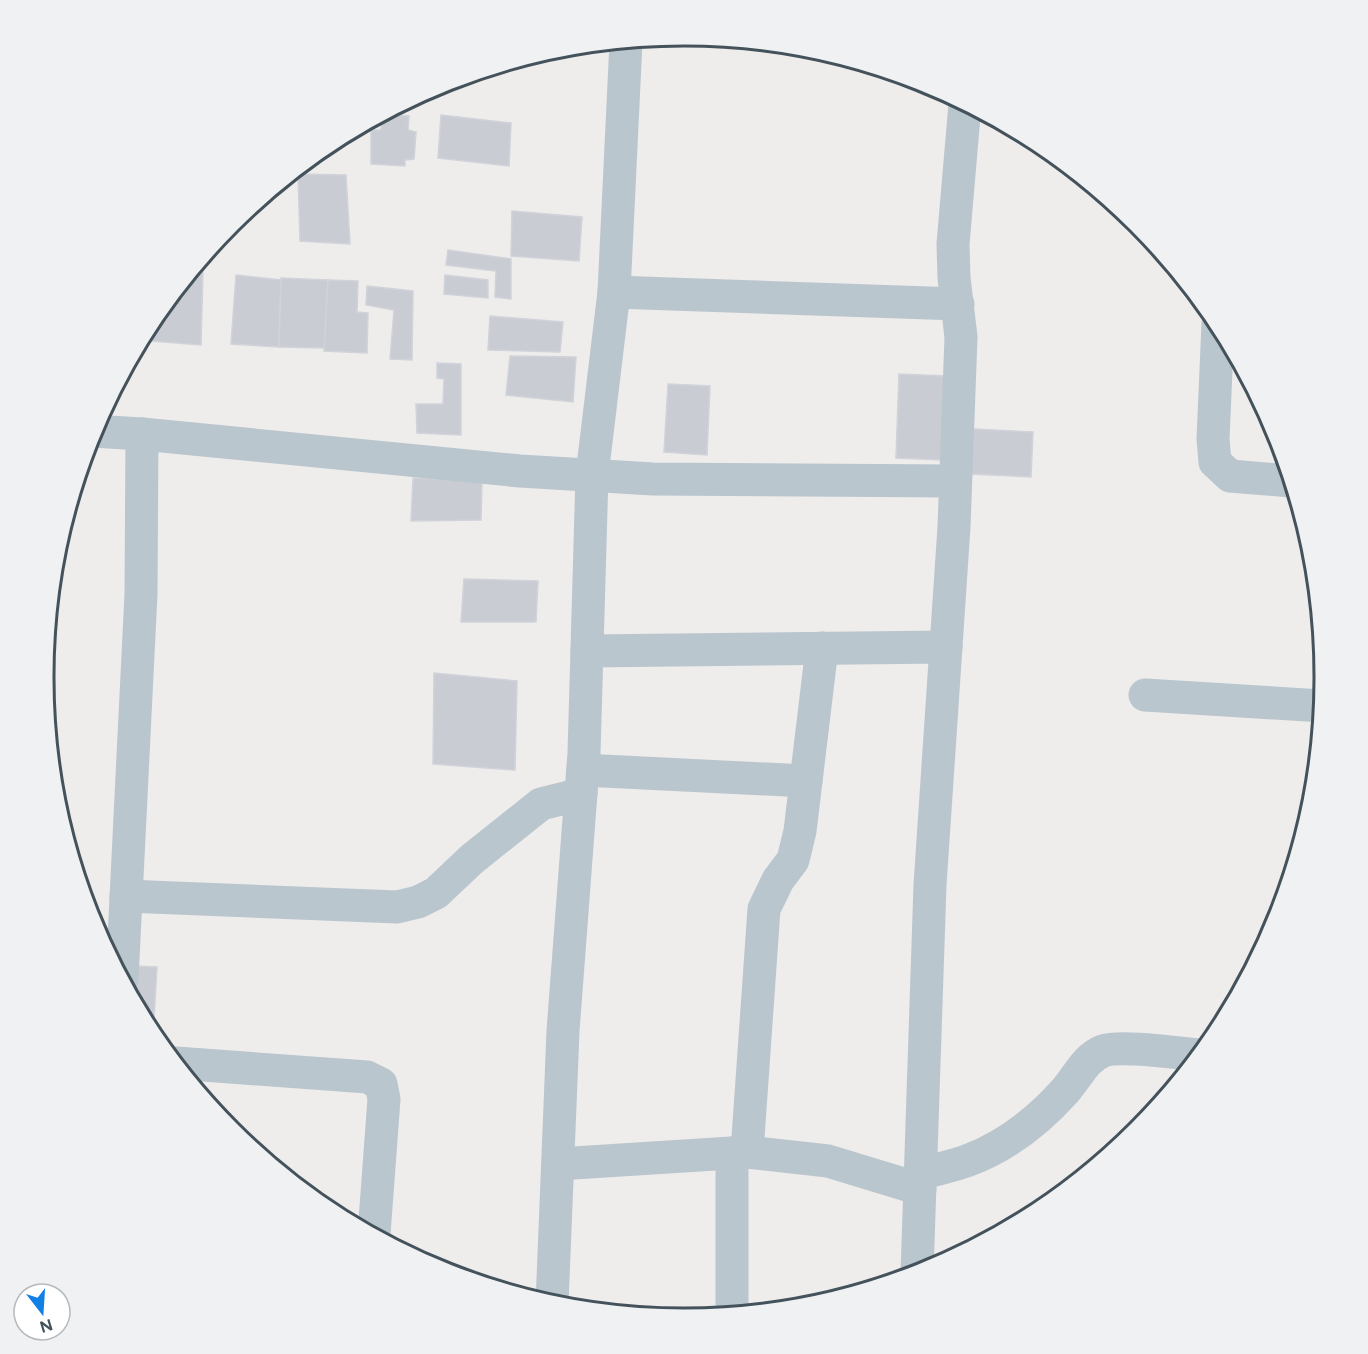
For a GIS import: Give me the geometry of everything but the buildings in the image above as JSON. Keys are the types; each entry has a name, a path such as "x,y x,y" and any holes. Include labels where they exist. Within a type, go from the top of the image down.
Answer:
{"street":[{"path":"552,1293 563,1031 582,782 592,475 614,292 626,50"},
{"path":"917,1263 930,885 956,481 962,337 954,278 953,244 964,113"},
{"path":"614,292 958,304"},
{"path":"1217,342 1213,439 1215,462 1230,476 1283,480"},
{"path":"103,432 520,471 653,479 956,481"},
{"path":"114,938 126,896 141,594 142,434"},
{"path":"587,651 946,647"},
{"path":"732,1305 739,1153 764,909 778,880 794,860 800,831 822,648"},
{"path":"1145,695 1313,705"},
{"path":"126,896 397,907 418,902 436,893 472,859 541,804 582,782 806,781"},
{"path":"558,1164 739,1153 828,1161 920,1181 969,1161 1006,1142 1033,1121 1066,1090 1089,1060 1103,1051 1121,1049 1189,1054"},
{"path":"186,1064 367,1077 381,1084 384,1099 375,1226"}]}
